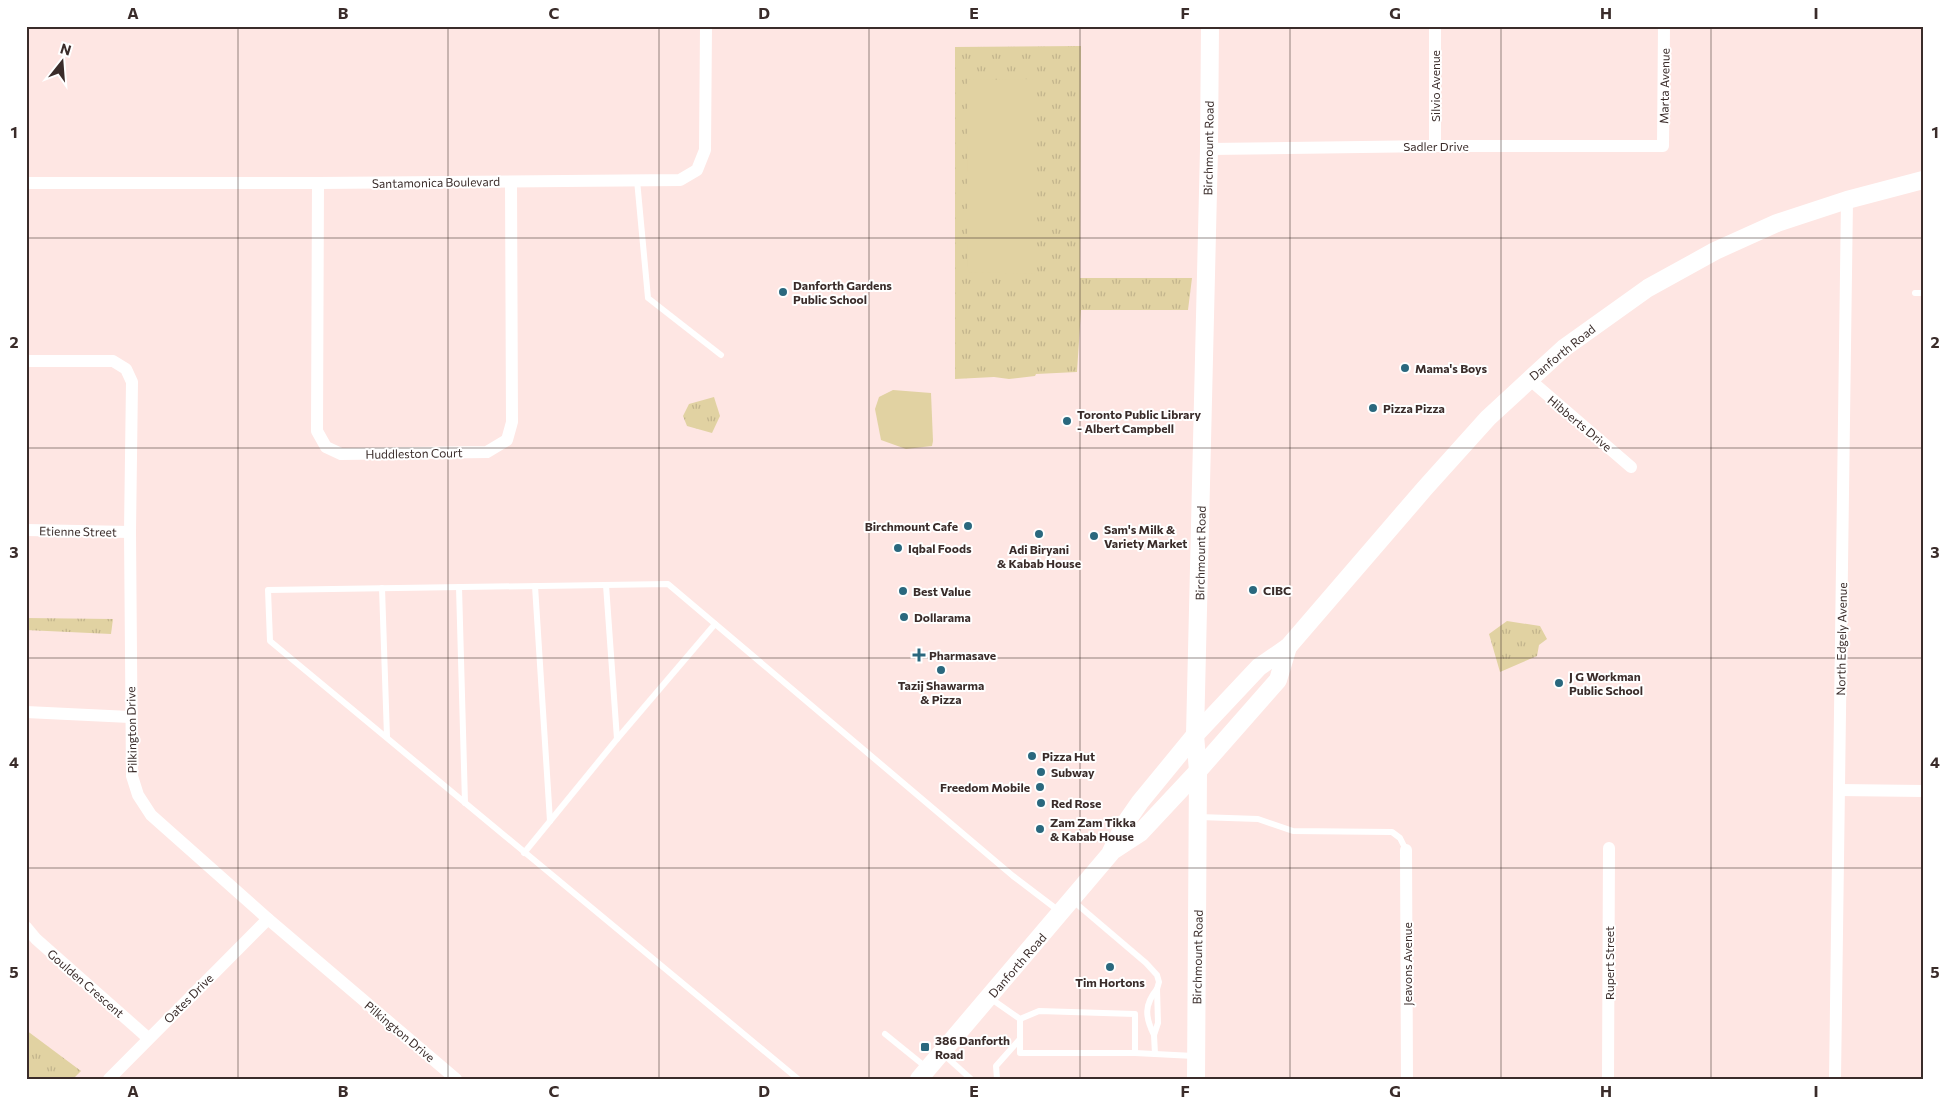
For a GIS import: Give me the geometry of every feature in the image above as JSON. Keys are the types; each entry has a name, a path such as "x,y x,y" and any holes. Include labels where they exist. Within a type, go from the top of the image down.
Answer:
{"main road":[{"name":"Birchmount Road","path":"1196,1079 1198,771 1195,735 1209,149 1210,26"},
{"name":"Danforth Road","path":"1114,850 1124,825 1140,802 1195,735 1259,667 1288,647 1431,481 1488,418 1529,378 1586,331 1648,288 1715,251 1770,226 1847,200 1923,180"},
{"name":"Danforth Road","path":"923,1074 1114,850 1140,834 1278,680 1288,647"}],"street":[{"name":"Santamonica Boulevard","path":"26,183 680,180 697,170 705,150 706,26"},
{"name":"Silvio Avenue","path":"1435,26 1435,146"},
{"name":"Marta Avenue","path":"1663,146 1664,26"},
{"name":"Sadler Drive","path":"1209,149 1435,146 1663,146"},
{"name":"Huddleston Court","path":"318,183 317,431 326,447 341,454 487,452 507,440 512,422 511,182"},
{"name":"North Edgely Avenue","path":"1835,1079 1847,200"},
{"name":"Pilkington Drive","path":"26,361 113,361 126,369 132,382 130,716 132,776 138,795 151,815 268,919 456,1079"},
{"name":"Hibberts Drive","path":"1529,378 1631,467"},
{"name":"Etienne Street","path":"26,530 130,532"},
{"path":"26,712 130,716"},
{"path":"1839,790 1923,791"},
{"name":"Rupert Street","path":"1608,1079 1609,848"},
{"name":"Jeavons Avenue","path":"1406,850 1407,1079"},
{"name":"Oates Drive","path":"109,1079 268,919"},
{"name":"Goulden Crescent","path":"26,927 36,939 148,1038"}],"lane":[{"path":"637,180 648,298 721,355"},
{"path":"1915,293 1923,293"},
{"path":"798,1079 270,641 268,590 668,584 1013,876 1066,906 1146,963 1157,975 1159,982 1157,989 1158,1023 1154,1035 1155,1054"},
{"path":"606,585 617,739"},
{"path":"535,586 550,821"},
{"path":"458,587 464,803"},
{"path":"382,588 387,737"},
{"path":"524,853 617,739 715,624"},
{"path":"1198,817 1258,819 1294,831 1392,832 1400,838 1406,850"},
{"path":"989,997 1020,1019"},
{"path":"1020,1019 1039,1011 1135,1014 1135,1053"},
{"path":"1020,1019 1020,1053 1135,1053 1196,1056"},
{"path":"885,1034 923,1074"},
{"path":"997,1079 996,1066 1020,1039"},
{"path":"941,1052 971,1079"}],"green space":[{"path":"1081,46 1080,278 1192,278 1188,310 1081,310 1077,372 1036,374 1035,376 1009,379 994,377 955,379 955,47"},
{"path":"1036,79 1036,274 968,272 967,80"},
{"path":"893,390 931,393 932,446 906,449 881,440 875,409 879,397"},
{"path":"714,397 720,416 712,433 687,426 683,416 689,404"},
{"path":"26,618 113,619 111,634 26,630"},
{"path":"1507,621 1540,626 1547,639 1539,645 1537,656 1500,672 1489,634"},
{"path":"26,1030 81,1071 73,1079 26,1079"}],"place":[{"name":"Danforth Gardens Public School","path":"783,292"},
{"name":"Mama's Boys","path":"1405,368"},
{"name":"Pizza Pizza","path":"1373,408"},
{"name":"Toronto Public Library - Albert Campbell","path":"1067,421"},
{"name":"Birchmount Cafe","path":"968,526"},
{"name":"Adi Biryani & Kabab House","path":"1039,534"},
{"name":"Sam's Milk & Variety Market","path":"1094,536"},
{"name":"Iqbal Foods","path":"898,548"},
{"name":"CIBC","path":"1253,590"},
{"name":"Best Value","path":"903,591"},
{"name":"Dollarama","path":"904,617"},
{"name":"Pharmasave","path":"919,655"},
{"name":"Tazij Shawarma & Pizza","path":"941,670"},
{"name":"J G Workman Public School","path":"1559,683"},
{"name":"Pizza Hut","path":"1032,756"},
{"name":"Subway","path":"1041,772"},
{"name":"Freedom Mobile","path":"1040,787"},
{"name":"Red Rose","path":"1041,803"},
{"name":"Zam Zam Tikka & Kabab House","path":"1040,829"},
{"name":"Tim Hortons","path":"1110,967"},
{"name":"386 Danforth Road","path":"925,1047"}]}
